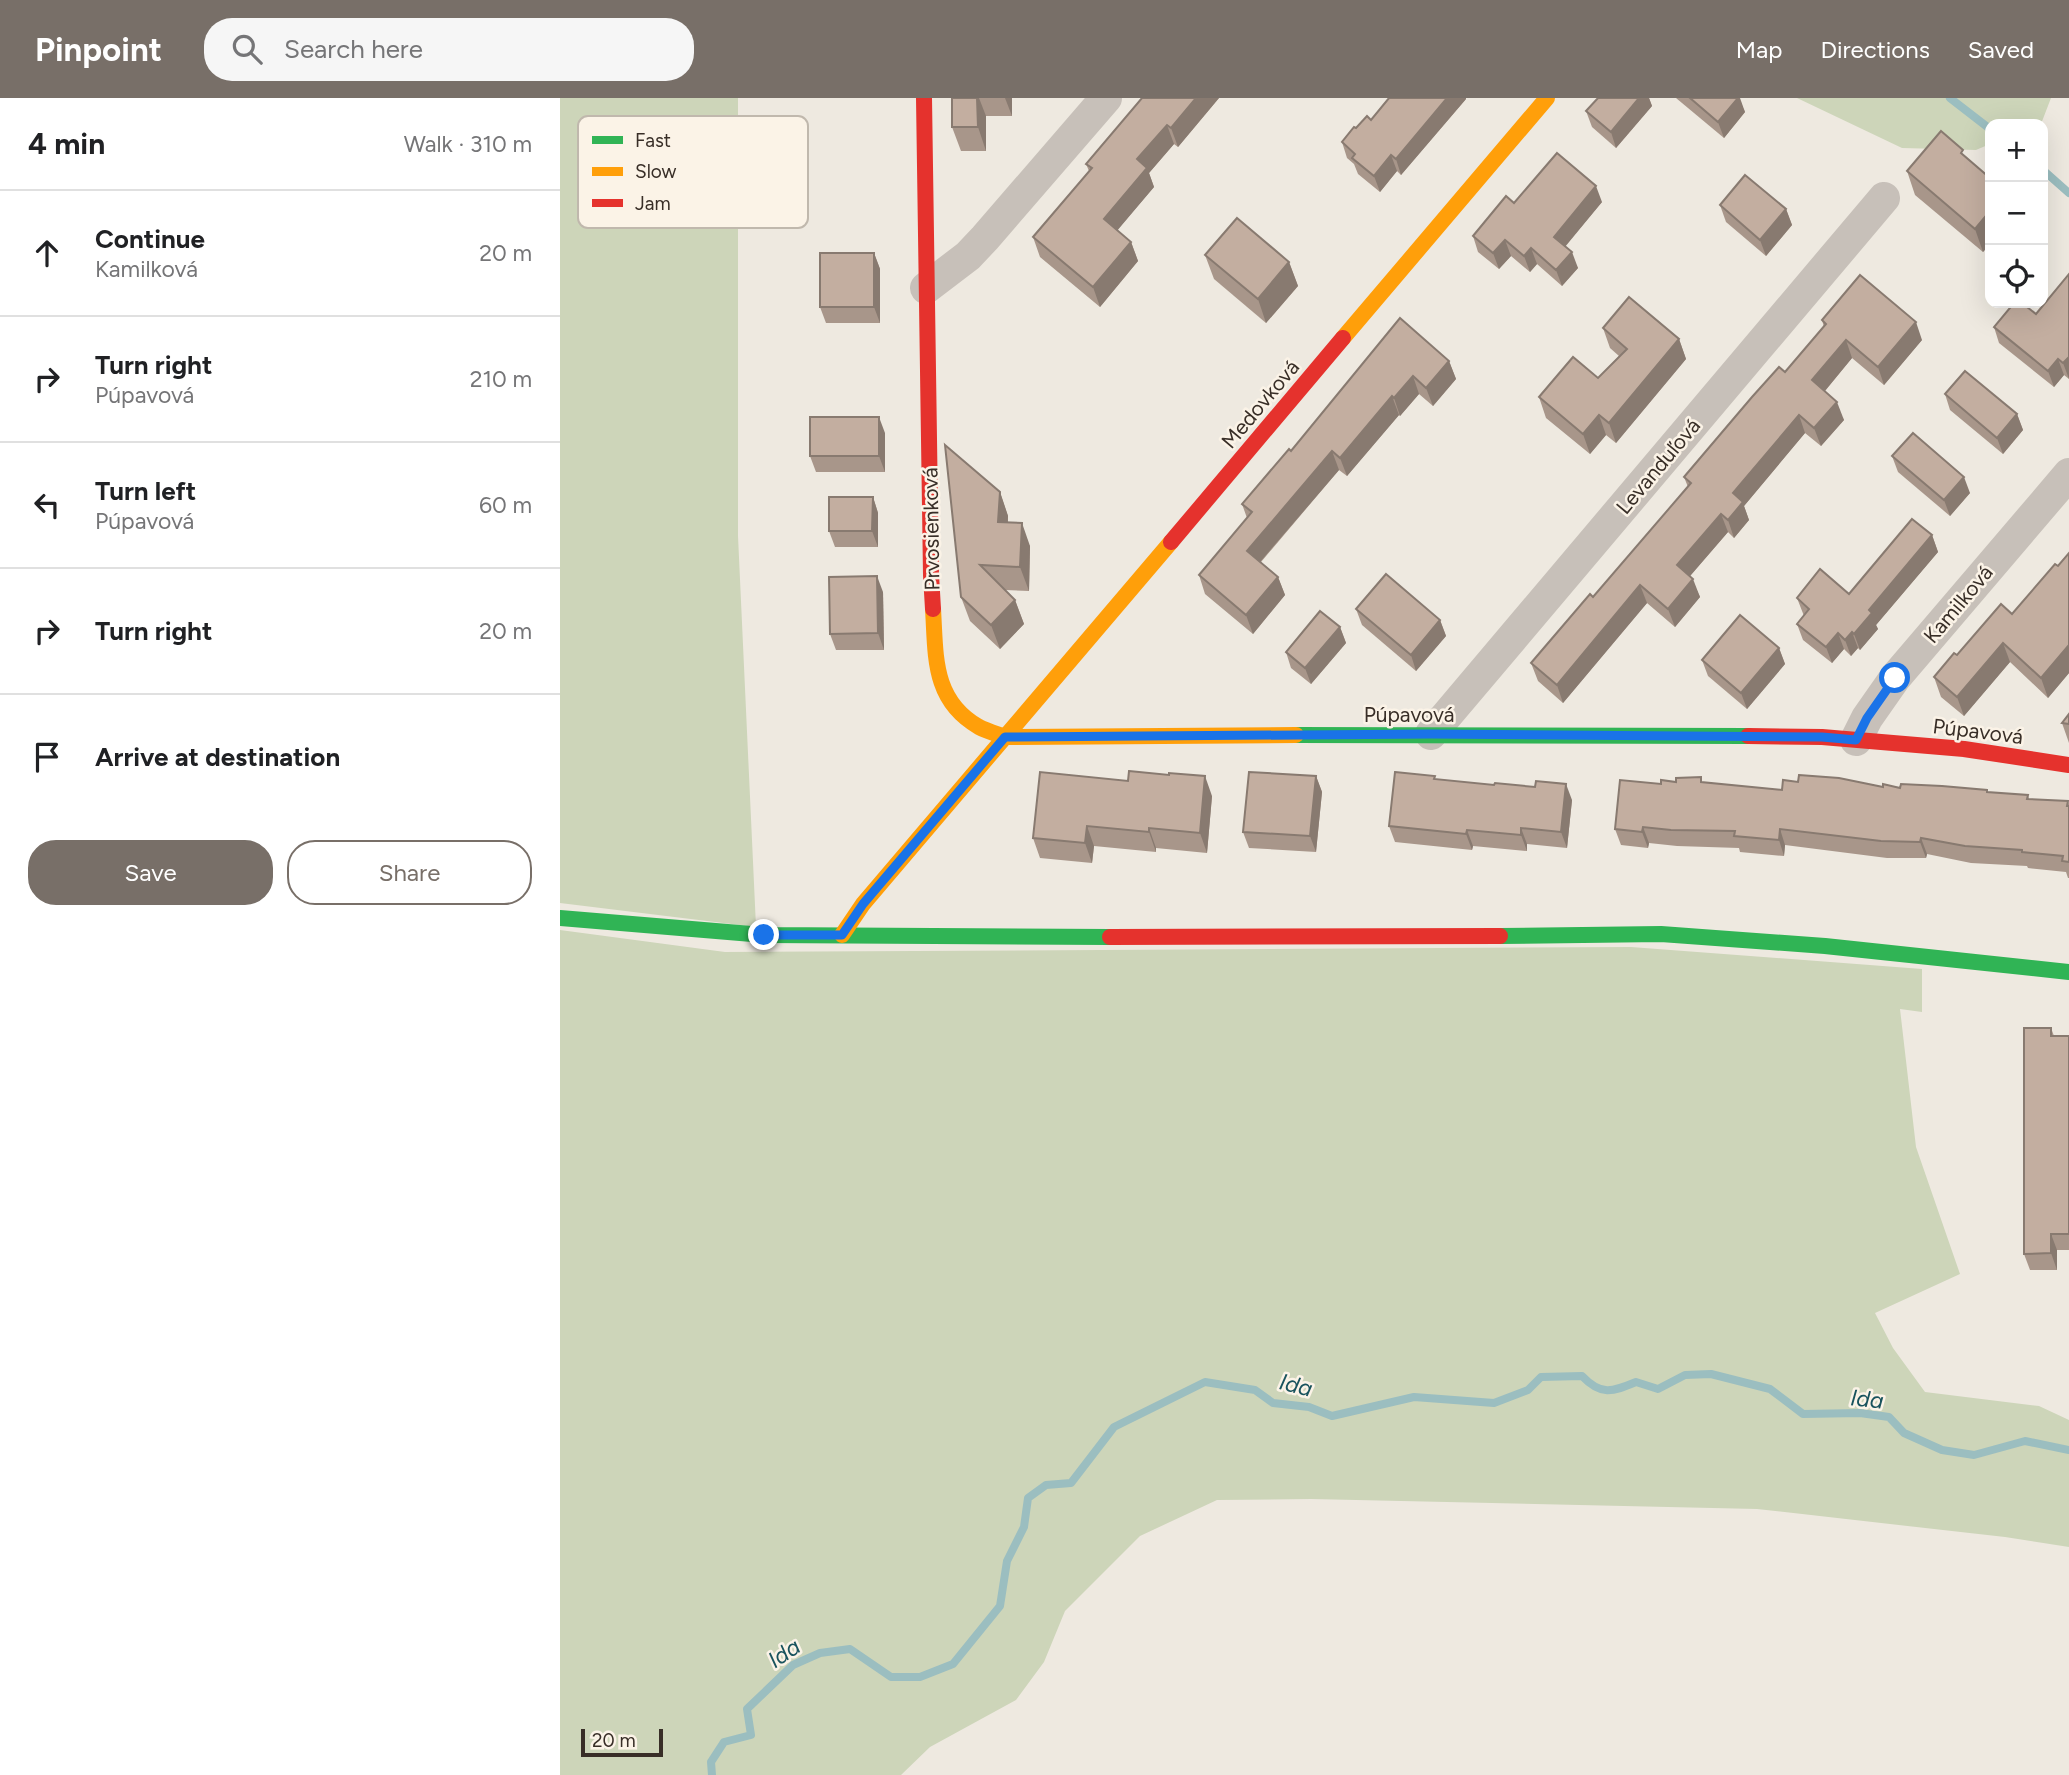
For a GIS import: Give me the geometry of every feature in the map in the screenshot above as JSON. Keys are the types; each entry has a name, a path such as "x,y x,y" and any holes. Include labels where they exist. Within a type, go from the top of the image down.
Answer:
{"street":[{"name":"Prvosienková","path":"924,98 931,575 937,669 942,687 955,706 981,727 1005,737"},
{"path":"926,288 968,257 1106,98"},
{"name":"Medovková","path":"1005,737 1547,98"},
{"name":"Levanduľová","path":"1431,734 1884,198"},
{"name":"Kamilková","path":"1856,740 1867,718 1895,678 2069,474"},
{"name":"Púpavová","path":"1005,737 1431,734 1822,737 1964,749 2069,765"},
{"path":"842,935 863,904 1005,737"},
{"path":"560,918 764,935 1231,938 1633,933 1825,946 2069,972"}],"green space":[{"path":"560,98 738,98 738,116 578,116 578,228 738,228 738,536 756,927 560,903"},
{"path":"1797,98 2051,98 2043,119 1985,119 1985,146 1976,150 1902,148"},
{"path":"560,930 725,952 1631,947 1922,969 1922,1012 1900,1009 1916,1147 1960,1274 1875,1313 1893,1348 1925,1392 2039,1406 2069,1420 2069,1547 2005,1537 1757,1509 1311,1499 1217,1500 1140,1536 1065,1611 1044,1662 1016,1700 930,1747 901,1775 560,1775"}],"building":[{"path":"952,98 977,98 978,127 952,127"},
{"path":"1142,98 1196,98 1171,128 1167,125 1137,159 1147,168 1104,219 1131,242 1093,287 1033,237 1092,168 1086,164"},
{"path":"1389,98 1447,98 1396,159 1391,155 1374,176 1352,158 1355,154 1342,142 1367,116 1371,120"},
{"path":"1598,98 1639,98 1611,132 1586,111"},
{"path":"1690,98 1738,98 1718,122"},
{"path":"1941,131 1985,174 1985,217 1975,229 1907,171"},
{"path":"1557,153 1596,186 1554,237 1572,252 1556,270 1531,248 1524,256 1505,240 1493,253 1473,236 1506,196 1514,203"},
{"path":"1745,175 1786,209 1760,240 1720,205"},
{"path":"1237,218 1289,262 1258,299 1205,255"},
{"path":"820,253 874,253 874,307 820,307"},
{"path":"2069,274 2069,357 2063,363 2058,359 2048,371 1994,327 2010,308 2028,308 2036,314 2041,308 2048,308 2048,299"},
{"path":"1860,275 1916,322 1878,367 1846,340 1812,380 1837,402 1814,428 1799,415 1733,493 1743,502 1728,520 1721,514 1677,565 1693,579 1668,609 1640,585 1557,685 1531,663 1590,594 1593,597 1691,483 1684,477 1752,397 1779,367 1785,372 1826,324 1822,320"},
{"path":"1629,297 1679,339 1609,423 1599,415 1583,434 1539,397 1573,357 1598,378 1627,349 1603,328"},
{"path":"1400,318 1449,361 1426,388 1413,376 1394,398 1392,396 1340,458 1332,451 1247,551 1278,577 1246,615 1199,575 1252,512 1242,504 1289,449 1291,451"},
{"path":"1965,371 2017,414 1997,438 1945,394"},
{"path":"810,417 879,417 879,456 810,456"},
{"path":"1913,433 1964,477 1944,500 1892,456"},
{"path":"945,445 1000,492 998,522 1022,523 1020,567 980,565 1015,600 991,625 961,597"},
{"path":"829,497 873,497 872,531 829,531"},
{"path":"1912,519 1932,535 1869,610 1872,613 1854,634 1852,632 1845,640 1838,633 1826,647 1797,624 1809,609 1797,598 1820,569 1849,594"},
{"path":"2069,553 2069,645 2041,678 2003,643 1957,697 1934,677 2001,604 2012,614 2055,564 2058,566"},
{"path":"1386,574 1440,620 1411,655 1356,609"},
{"path":"877,576 878,633 830,634 829,577"},
{"path":"1320,611 1340,627 1305,668 1286,652"},
{"path":"1740,615 1779,648 1741,693 1702,660"},
{"path":"2069,714 2069,724 2062,723"},
{"path":"1129,771 1205,776 1200,833 1149,828 1149,832 1087,826 1085,843 1033,838 1040,772 1128,781"},
{"path":"1249,772 1316,776 1310,836 1243,832"},
{"path":"1395,772 1494,785 1535,787 1536,781 1566,784 1561,832 1521,828 1521,835 1467,830 1466,834 1389,826"},
{"path":"1799,775 1839,778 1883,787 1883,784 1900,788 1901,784 1942,786 2028,795 2027,799 2068,801 2069,862 2062,861 2063,856 1965,846 1921,838 1920,842 1881,841 1780,829 1779,840 1734,836 1735,831 1643,827 1642,832 1615,829 1620,780 1661,784 1661,780 1676,782 1676,778 1701,777 1701,782 1782,790 1783,780 1798,782"},
{"path":"2024,1028 2051,1028 2051,1036 2069,1036 2069,1234 2051,1234 2051,1253 2024,1254"}],"waterway":[{"path":"1950,98 1985,125"},
{"path":"2048,174 2069,193"},
{"name":"Ida","path":"712,1775 711,1762 724,1742 751,1735 747,1709 793,1665 820,1653 850,1649 891,1677 920,1677 953,1664 1000,1606 1007,1561 1024,1527 1028,1498 1046,1485 1071,1483 1114,1427 1205,1382 1255,1390 1273,1403 1309,1407 1332,1416 1414,1397 1494,1403 1528,1390 1541,1377 1582,1376 1595,1387 1613,1390 1636,1382 1658,1389 1685,1375 1711,1374 1770,1389 1803,1414 1860,1413 1889,1417 1904,1433 1942,1450 1974,1455 2025,1441 2069,1450"}],"traffic: fast":[{"path":"1296,735 1748,736"},
{"path":"560,918 764,935 1110,937"},
{"path":"1500,936 1661,934 1825,946 2069,972"}],"traffic: slow":[{"path":"1343,338 1547,98"},
{"path":"933,609 936,660 952,704 979,727 1005,737 1171,542"},
{"path":"842,935 863,904 1005,737 1296,735"}],"traffic: jam":[{"path":"924,98 933,609"},
{"path":"1171,542 1343,338"},
{"path":"1748,736 1822,737 1964,749 2069,765"},
{"path":"1110,937 1500,936"}],"route":[{"path":"764,935 842,935 863,904 1005,737 1431,734 1822,737 1856,740 1867,718 1895,678"}]}
